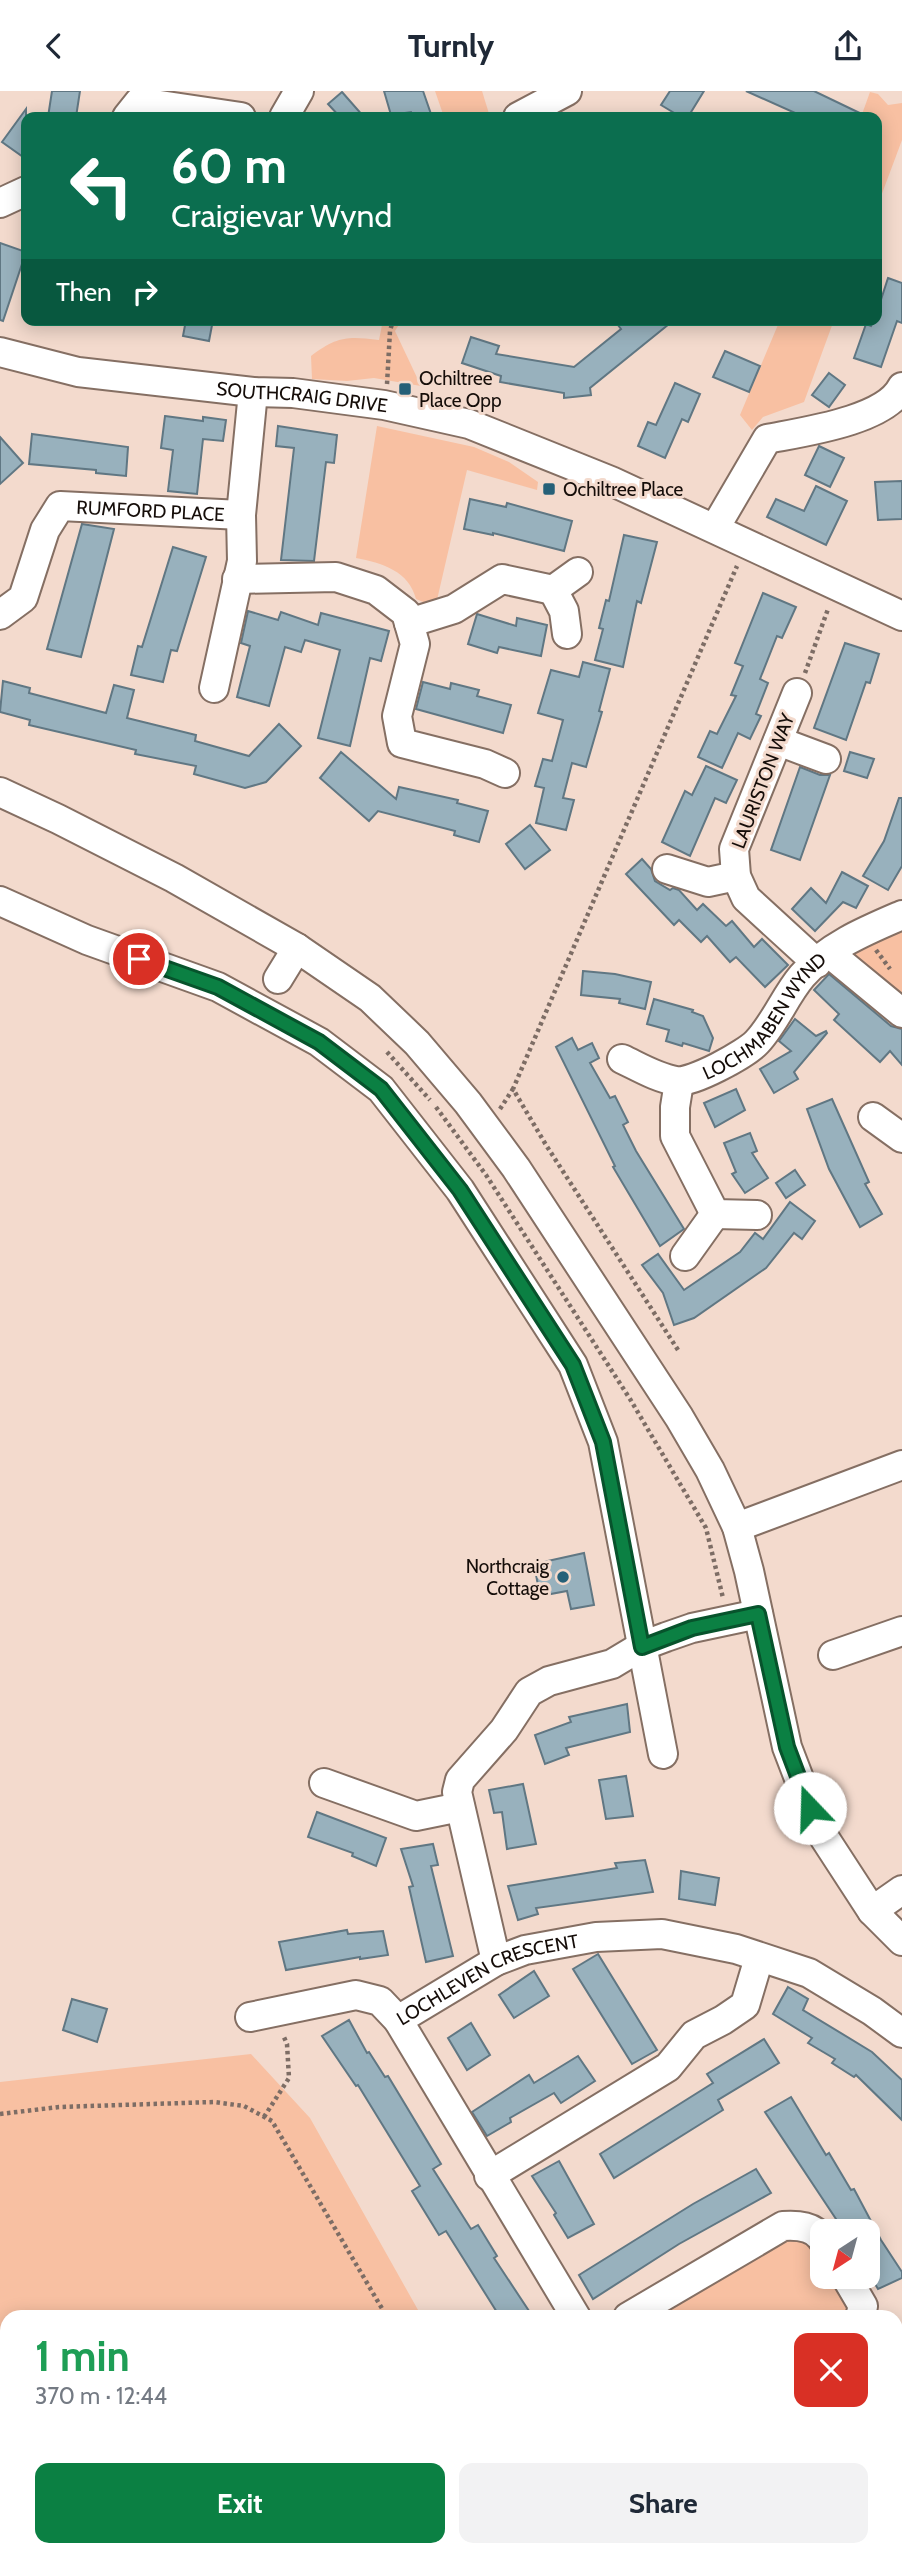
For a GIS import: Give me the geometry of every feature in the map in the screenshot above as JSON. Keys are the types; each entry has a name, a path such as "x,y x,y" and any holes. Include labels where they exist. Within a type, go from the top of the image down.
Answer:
{"street":[{"path":"287,112 299,91"},
{"path":"527,112 567,91"},
{"path":"132,103 202,112"},
{"path":"0,203 21,193"},
{"name":"SOUTHCRAIG DRIVE","path":"0,352 78,372 253,392 293,393 384,405 470,424 611,481 902,616"},
{"path":"715,528 767,439 855,420 897,397 902,387"},
{"path":"214,688 242,561 241,515 253,392"},
{"name":"RUMFORD PLACE","path":"0,615 23,599 44,530 60,506 241,515"},
{"path":"409,623 454,609 502,579 553,590 578,572"},
{"path":"237,579 336,577 376,590 406,613 415,644 397,716 402,743 485,764 505,773"},
{"path":"553,590 564,611 567,634"},
{"name":"LAURISTON WAY","path":"797,693 734,849 736,876 746,898 823,958 902,1013"},
{"path":"778,741 826,759"},
{"path":"0,792 58,818 174,878 298,947 370,998 417,1043 468,1103 516,1168 679,1417 710,1471 737,1527 787,1747 818,1828 872,1911 902,1941"},
{"path":"667,869 708,883 736,876"},
{"path":"0,901 87,940 218,987 319,1042 381,1089 460,1190 573,1365 603,1442 663,1753"},
{"name":"LOCHMABEN WYND","path":"622,1059 655,1075 679,1082 710,1071 756,1044 802,976 823,958 863,932 902,915"},
{"path":"278,979 298,947"},
{"path":"679,1082 675,1107 676,1136 715,1214"},
{"path":"873,1117 902,1138"},
{"path":"715,1214 757,1215"},
{"path":"685,1256 715,1214"},
{"path":"737,1527 902,1465"},
{"path":"496,1961 457,1792 460,1780 504,1730 529,1692 549,1681 612,1664 642,1647 692,1628 758,1614"},
{"path":"833,1655 902,1631"},
{"path":"324,1783 416,1816 460,1807"},
{"path":"872,1911 902,1890"},
{"name":"LOCHLEVEN CRESCENT","path":"572,2310 398,2020 496,1961 525,1950 596,1937 662,1934 736,1949 810,1973 902,2033"},
{"path":"489,2176 668,2067 694,2035 746,2005 759,1958"},
{"path":"262,2015 356,1994 380,2001 398,2020"},
{"path":"640,2310 783,2225 800,2224 810,2229"},
{"path":"853,2289 863,2306 862,2310"}],"path":[{"path":"384,405 391,326"},
{"path":"678,1350 513,1089 747,543"},
{"path":"797,693 837,585"},
{"path":"863,932 896,975"},
{"path":"262,2015 287,2044 289,2078 264,2117"},
{"path":"0,2114 59,2107 214,2102 244,2106 272,2121 383,2310"}],"shaded area":[{"path":"435,91 482,91 488,112 442,112"},
{"path":"870,92 878,94 888,105 902,103 902,140 882,194 882,112 863,112"},
{"path":"382,326 398,326 395,331 421,386 374,378 347,381 312,379 311,356 328,344 343,339 379,340"},
{"path":"777,326 832,326 804,402 763,417 752,430 740,415"},
{"path":"377,426 474,447 509,462 538,482 537,490 467,470 437,600 428,604 416,599 401,575 385,566 356,558"},
{"path":"902,919 902,1010 834,954"},
{"path":"251,2054 310,2118 418,2310 0,2310 0,2082"},
{"path":"783,2226 810,2236 810,2289 850,2289 857,2310 643,2310"}],"building":[{"path":"52,91 80,91 77,112 49,112"},
{"path":"384,91 423,91 430,112 411,112 390,112"},
{"path":"670,91 704,91 691,112 673,112 661,105"},
{"path":"746,91 814,91 858,112 793,112"},
{"path":"342,92 360,112 335,112 328,104"},
{"path":"21,116 21,155 2,142"},
{"path":"0,243 21,250 21,267 3,321 0,320"},
{"path":"888,278 902,283 902,323 897,321 881,367 854,358 865,326 882,326 882,297"},
{"path":"185,326 212,326 209,341 183,336"},
{"path":"619,326 667,326 590,388 591,395 564,398 564,393 500,382 501,376 462,363 471,337 499,346 496,354 574,367 621,329"},
{"path":"725,351 760,366 749,392 713,377"},
{"path":"829,373 845,385 829,407 812,395"},
{"path":"675,383 700,394 688,422 682,419 665,458 638,446 648,422 656,425"},
{"path":"165,416 203,421 203,417 226,420 223,441 203,439 197,494 168,491 173,450 161,448"},
{"path":"278,426 337,435 334,463 326,462 314,561 281,560 294,448 276,446"},
{"path":"32,434 128,447 126,476 96,473 96,470 29,464"},
{"path":"0,437 23,463 0,484"},
{"path":"819,446 844,458 830,487 805,475"},
{"path":"902,481 902,519 878,520 875,482"},
{"path":"816,486 847,501 826,545 767,517 776,499 804,511"},
{"path":"470,499 506,507 507,503 572,521 564,551 493,533 464,529"},
{"path":"82,524 114,529 81,657 47,649"},
{"path":"624,535 657,542 641,603 637,601 623,667 595,660 603,629 599,628 606,600 609,601"},
{"path":"173,547 206,557 177,651 171,650 163,682 131,675 138,646 142,647"},
{"path":"763,593 796,607 782,638 777,636 760,679 768,683 756,714 761,716 750,739 738,733 722,768 698,757 710,731 717,734 736,696 731,695 743,666 735,663"},
{"path":"248,611 278,620 281,612 318,625 321,613 389,631 381,661 370,658 350,746 318,738 340,650 305,640 301,652 285,647 269,706 237,697 250,646 241,643"},
{"path":"477,614 516,626 517,618 547,625 541,656 499,647 497,653 468,644"},
{"path":"845,643 879,654 870,683 866,682 846,740 814,728"},
{"path":"583,662 610,669 599,711 602,712 586,767 572,763 563,798 574,800 566,830 536,823 544,788 535,786 543,759 552,761 563,720 538,713 551,670 579,677"},
{"path":"3,681 30,688 29,693 106,713 114,685 134,690 127,718 196,735 195,741 249,756 279,724 301,746 266,782 245,788 194,774 196,766 135,754 136,750 29,725 30,720 0,712"},
{"path":"423,682 450,689 451,683 479,690 477,696 511,705 503,733 416,709"},
{"path":"341,752 396,799 399,787 458,800 457,803 488,811 479,842 454,835 455,831 378,811 369,821 320,778"},
{"path":"850,752 874,759 867,778 844,771"},
{"path":"706,766 737,780 726,803 715,798 690,856 662,842 685,791 692,795"},
{"path":"800,767 820,775 830,775 800,860 771,850"},
{"path":"899,798 902,798 902,866 888,890 863,876 884,841"},
{"path":"530,825 550,850 525,869 506,844"},
{"path":"642,859 651,869 655,881 670,890 679,890 697,910 703,904 726,926 732,921 754,947 762,939 788,965 765,987 736,957 730,962 707,936 701,942 679,920 674,925 626,874"},
{"path":"842,872 868,886 856,908 843,902 815,931 792,909 811,888 826,903"},
{"path":"583,971 615,974 651,982 645,1009 619,1003 620,999 581,995"},
{"path":"829,974 891,1026 902,1029 902,1065 890,1051 880,1062 834,1020 839,1014 814,990"},
{"path":"654,999 693,1010 692,1012 703,1016 713,1038 709,1051 666,1041 669,1030 647,1024"},
{"path":"795,1019 816,1036 826,1031 827,1033 794,1072 798,1079 774,1093 760,1069 791,1051 779,1041"},
{"path":"572,1038 578,1050 592,1043 599,1058 590,1063 610,1098 615,1096 628,1122 623,1125 636,1151 684,1229 660,1246 613,1167 615,1166 556,1047"},
{"path":"736,1089 745,1110 715,1127 704,1103"},
{"path":"832,1099 869,1182 865,1184 882,1214 860,1227 829,1169 807,1109"},
{"path":"750,1133 757,1151 752,1153 768,1178 745,1193 732,1174 736,1172 724,1143"},
{"path":"795,1170 805,1185 786,1198 776,1183"},
{"path":"790,1202 815,1221 802,1239 794,1233 766,1268 694,1318 674,1325 663,1293 642,1265 658,1254 684,1290 740,1252 755,1233 763,1239"},
{"name":"Northcraig Cottage","path":"584,1553 594,1605 571,1609 567,1591 540,1596 534,1564"},
{"path":"627,1704 630,1732 566,1748 569,1755 545,1764 535,1735 571,1722 569,1717"},
{"path":"626,1776 633,1816 606,1819 599,1780"},
{"path":"523,1784 536,1844 507,1849 502,1812 494,1813 489,1790"},
{"path":"317,1812 386,1838 376,1866 352,1856 353,1853 308,1837"},
{"path":"433,1844 438,1865 431,1866 453,1956 426,1962 409,1887 413,1886 401,1849"},
{"path":"645,1860 653,1892 536,1908 538,1914 518,1920 508,1886 617,1868 615,1863"},
{"path":"681,1871 719,1878 715,1905 679,1899"},
{"path":"347,1930 348,1934 383,1931 388,1955 286,1970 279,1942"},
{"path":"598,1954 657,2050 632,2064 573,1969"},
{"path":"534,1971 549,1996 514,2018 499,1995"},
{"path":"788,1987 808,1999 803,2010 872,2052 902,2080 902,2120 856,2075 854,2077 832,2063 835,2059 808,2043 812,2038 773,2014"},
{"path":"72,1999 107,2009 97,2042 63,2030"},
{"path":"349,2020 367,2053 369,2052 385,2077 388,2076 441,2164 433,2169 471,2229 478,2225 497,2256 494,2258 528,2310 496,2310 446,2231 439,2235 412,2191 420,2186 358,2085 356,2086 322,2036"},
{"path":"471,2023 490,2055 467,2070 448,2038"},
{"path":"764,2039 779,2063 718,2100 723,2110 614,2178 600,2154 713,2083 707,2074"},
{"path":"578,2056 595,2081 561,2103 554,2093 510,2118 511,2122 487,2136 472,2112 529,2075 534,2083"},
{"path":"791,2097 826,2155 829,2153 851,2190 854,2189 870,2219 836,2219 765,2112"},
{"path":"559,2161 594,2224 568,2238 554,2215 556,2213 532,2176"},
{"path":"756,2169 771,2193 679,2244 593,2299 579,2275 693,2204"},
{"path":"880,2238 902,2272 902,2278 880,2288"}],"place":[{"name":"Ochiltree Place Opp","path":"405,389"},
{"name":"Ochiltree Place","path":"549,489"},
{"name":"Northcraig Cottage","path":"563,1577"}],"route":[{"path":"139,959 218,987 319,1042 381,1089 460,1190 573,1365 603,1442 642,1647 692,1628 758,1614 787,1747 810,1808"}]}
